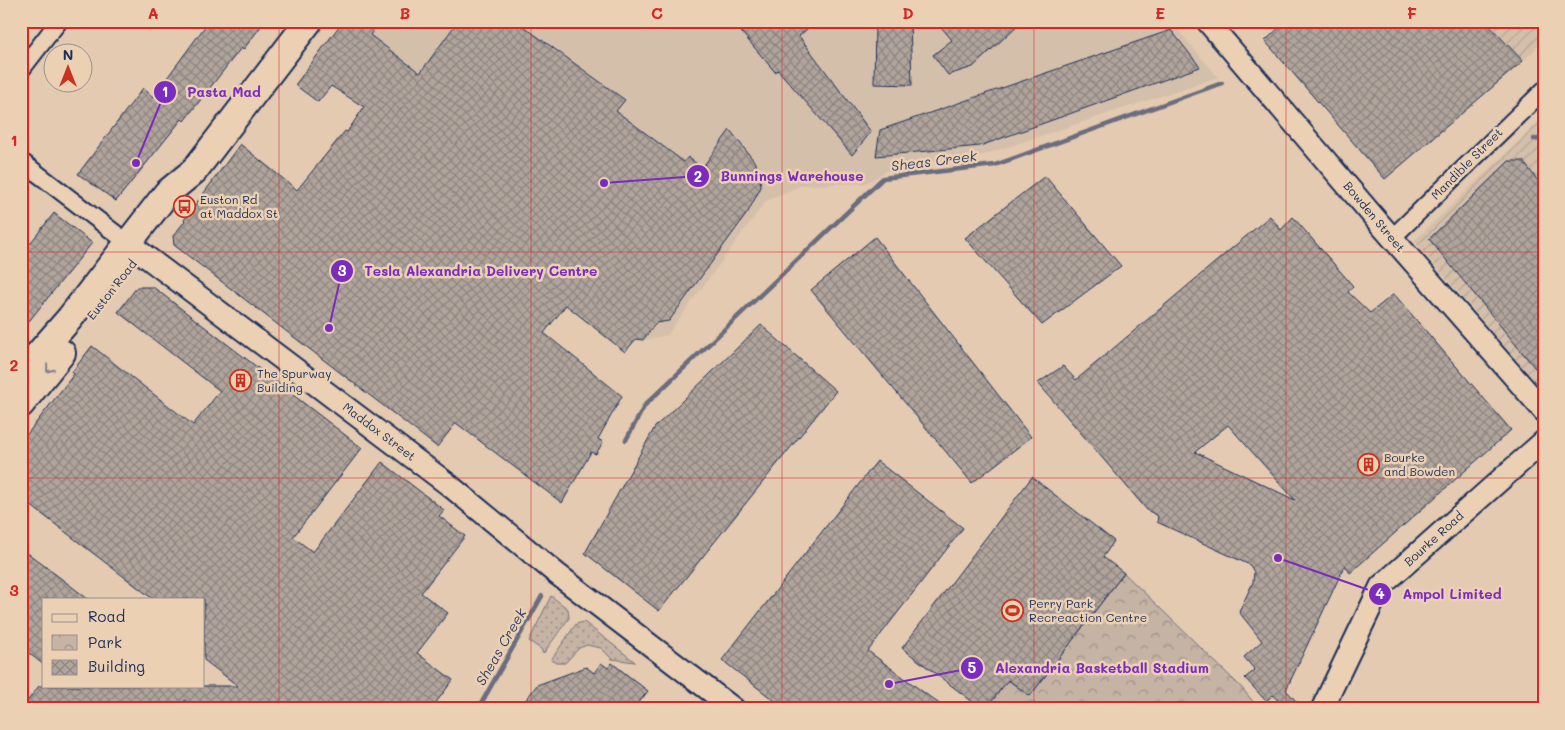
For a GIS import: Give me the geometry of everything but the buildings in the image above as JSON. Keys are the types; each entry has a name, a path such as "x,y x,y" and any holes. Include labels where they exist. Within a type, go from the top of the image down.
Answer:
{"main road":[{"name":"Euston Road","path":"21,374 70,318 179,201 194,171 309,21"},
{"name":"Euston Road","path":"21,404 134,248"}],"street":[{"path":"21,70 59,21"},
{"name":"Bowden Street","path":"1207,21 1392,238 1544,411"},
{"name":"Mandible Street","path":"1392,238 1544,90"},
{"name":"Maddox Street","path":"21,161 449,485 557,574 734,709"},
{"name":"Bourke Road","path":"1322,709 1381,586 1544,441"}],"shaded area":[{"path":"343,21 1170,21 1218,77 983,155 893,167 866,183 802,185 766,201 667,335 643,340 636,339 625,352 580,317 595,298 359,115 364,107 331,87 318,102 295,85"},
{"path":"1485,21 1544,21 1544,40 1523,61"},
{"path":"1544,117 1544,392 1414,241"}],"green space":[{"path":"1124,573 1241,687 1259,709 986,709 1008,680 1030,696"},
{"path":"551,596 568,609 569,618 543,654 541,649 529,641"},
{"path":"584,622 635,662 612,659 601,648 587,645 579,648 565,663 557,663 551,660 576,624"}],"waterway":[{"name":"Sheas Creek","path":"626,440 645,405 883,178 995,165 1222,83"},
{"name":"Sheas Creek","path":"1534,139 1544,140"},
{"name":"Sheas Creek","path":"478,709 542,596"}],"place":[{"name":"Pasta Mad","path":"136,163"},
{"name":"Bunnings Warehouse","path":"604,183"},
{"name":"Euston Rd at Maddox St","path":"184,207"},
{"name":"Tesla Alexandria Delivery Centre","path":"329,328"},
{"name":"The Spurway Building","path":"241,381"},
{"name":"Bourke and Bowden","path":"1368,465"},
{"name":"Ampol Limited","path":"1278,558"},
{"name":"Perry Park Recreaction Centre","path":"1013,611"},
{"name":"Alexandria Basketball Stadium","path":"889,684"}]}
